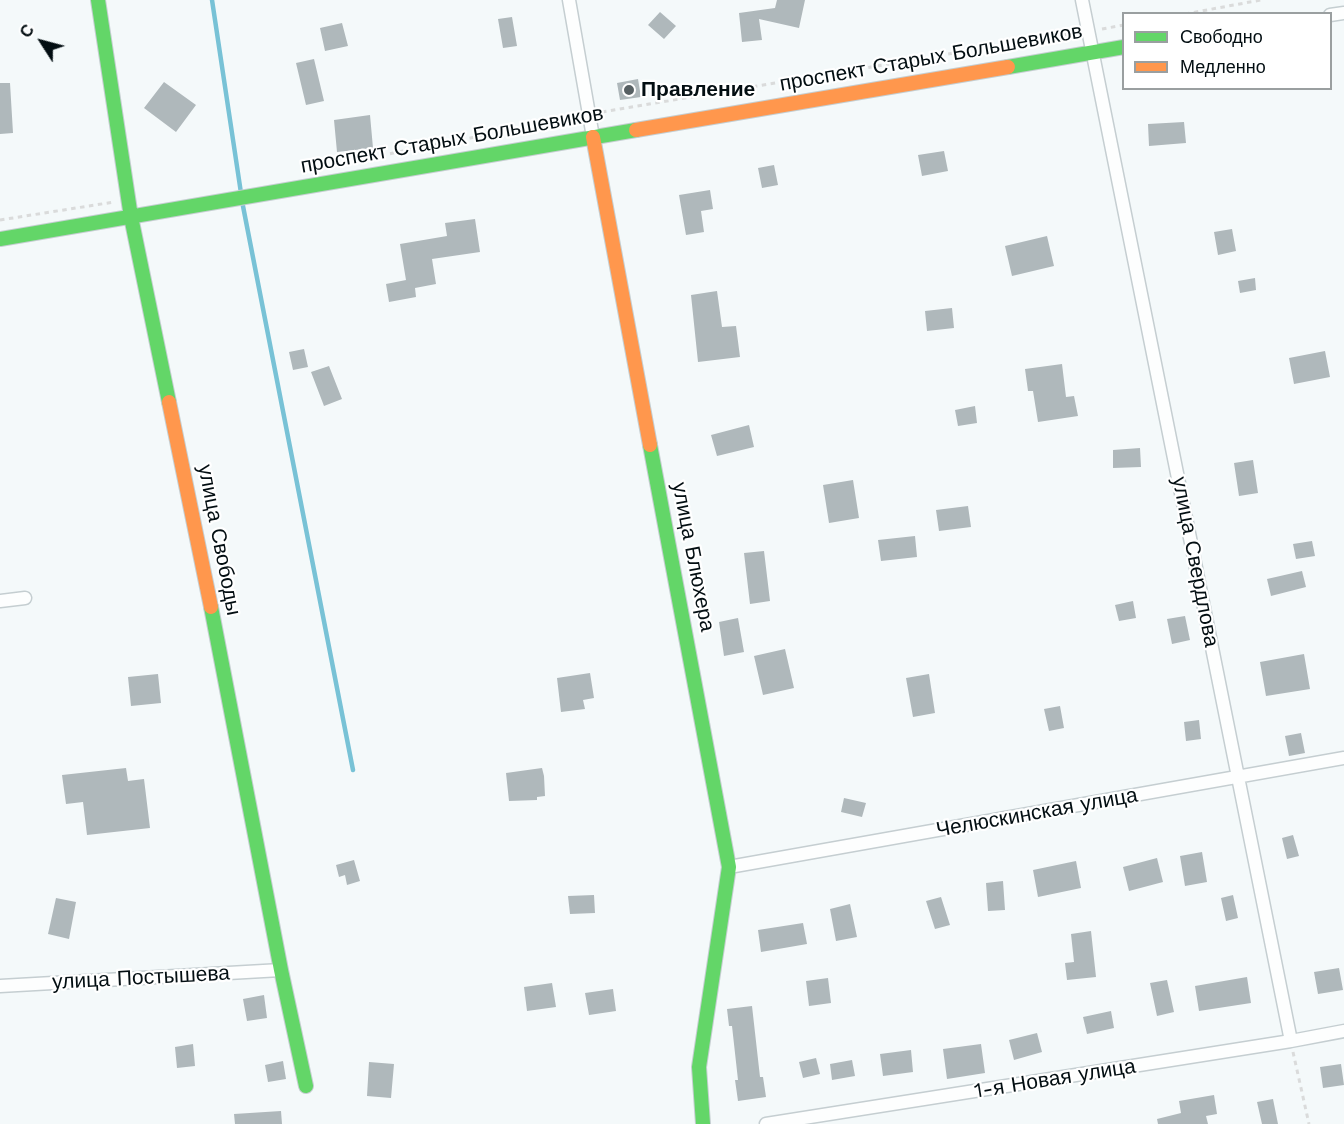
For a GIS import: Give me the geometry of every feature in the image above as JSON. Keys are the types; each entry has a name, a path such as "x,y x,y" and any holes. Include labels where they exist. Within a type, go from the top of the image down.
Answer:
{"street":[{"name":"улица Свободы","path":"98,0 131,217 202,559 281,970 306,1086"},
{"name":"улица Блюхера","path":"569,0 729,867 699,1066 703,1124"},
{"name":"улица Свердлова","path":"1082,0 1291,1041"},
{"name":"проспект Старых Большевиков","path":"0,239 1122,47"},
{"path":"0,601 25,598"},
{"name":"Челюскинская улица","path":"729,867 1344,758"},
{"name":"улица Постышева","path":"0,986 281,970"},
{"name":"1-я Новая улица","path":"766,1124 1344,1031"}],"path":[{"path":"1196,12 1261,0"},
{"path":"333,165 566,121 589,114 1122,25"},
{"path":"1291,1041 1309,1124"}],"building":[{"path":"777,0 805,0 799,28 759,19 762,40 742,42 739,13 775,8"},
{"path":"660,12 676,26 664,39 648,25"},
{"path":"512,17 517,46 503,48 498,19"},
{"path":"342,23 348,46 325,51 320,28"},
{"path":"314,59 324,101 306,105 296,63"},
{"name":"Правление","path":"638,79 641,97 620,100 617,83"},
{"path":"164,82 196,105 176,132 144,108"},
{"path":"0,83 10,83 13,133 0,134"},
{"path":"370,115 373,148 337,152 334,120"},
{"path":"1184,122 1186,143 1149,146 1148,124"},
{"path":"944,151 948,171 922,176 918,155"},
{"path":"774,165 778,185 762,188 758,168"},
{"path":"710,190 713,209 701,211 704,232 686,235 679,195"},
{"path":"475,219 480,252 432,259 436,284 415,288 416,297 389,302 386,284 406,280 400,244 447,236 445,223"},
{"path":"1232,229 1236,251 1218,255 1214,232"},
{"path":"1047,236 1054,266 1012,276 1005,246"},
{"path":"1255,278 1256,290 1240,293 1238,281"},
{"path":"717,291 722,327 736,326 740,357 698,362 691,295"},
{"path":"952,308 954,328 927,331 925,311"},
{"path":"304,349 308,367 293,370 289,352"},
{"path":"1325,351 1330,377 1294,384 1289,358"},
{"path":"1062,364 1066,397 1074,396 1078,416 1038,422 1033,391 1028,391 1025,369"},
{"path":"329,366 342,399 324,406 311,372"},
{"path":"975,406 977,423 958,426 955,410"},
{"path":"749,425 754,447 717,456 711,435"},
{"path":"1140,448 1141,467 1113,468 1113,450"},
{"path":"1253,460 1258,493 1239,496 1234,463"},
{"path":"853,480 859,518 829,523 823,485"},
{"path":"968,506 971,527 939,531 936,510"},
{"path":"915,536 917,557 881,561 878,540"},
{"path":"1312,541 1315,556 1296,559 1293,544"},
{"path":"764,551 770,601 750,604 744,553"},
{"path":"1302,571 1306,587 1271,596 1267,579"},
{"path":"1133,601 1136,618 1119,621 1115,605"},
{"path":"1185,616 1190,640 1172,644 1167,619"},
{"path":"738,618 744,652 724,656 719,622"},
{"path":"785,649 794,688 763,695 754,656"},
{"path":"1304,654 1310,689 1266,696 1260,662"},
{"path":"590,673 594,698 583,700 585,709 561,712 557,678"},
{"path":"158,674 161,703 131,706 128,677"},
{"path":"929,674 935,713 913,717 906,678"},
{"path":"1060,706 1064,728 1049,731 1044,709"},
{"path":"1199,720 1201,739 1186,741 1184,722"},
{"path":"1301,733 1305,753 1289,756 1285,736"},
{"path":"126,768 128,781 144,779 150,828 87,835 83,802 66,804 62,775"},
{"path":"542,768 545,796 537,797 537,800 509,801 506,773"},
{"path":"844,798 866,803 862,817 841,812"},
{"path":"1293,835 1299,856 1287,859 1282,838"},
{"path":"1202,852 1207,882 1185,886 1180,856"},
{"path":"1157,858 1163,882 1129,891 1123,867"},
{"path":"354,860 360,881 347,885 345,875 339,877 336,865"},
{"path":"1076,861 1081,888 1038,897 1033,870"},
{"path":"1003,881 1005,910 988,911 986,883"},
{"path":"594,895 595,913 570,914 568,896"},
{"path":"1233,895 1238,918 1226,921 1221,898"},
{"path":"941,897 950,925 935,929 926,901"},
{"path":"56,898 76,902 69,939 48,934"},
{"path":"850,904 857,937 836,941 830,909"},
{"path":"803,923 807,944 761,952 758,930"},
{"path":"1091,931 1096,977 1067,980 1065,963 1074,962 1071,934"},
{"path":"1339,968 1343,990 1318,994 1314,972"},
{"path":"1247,977 1251,1003 1199,1011 1195,986"},
{"path":"828,978 831,1003 809,1006 806,981"},
{"path":"1167,980 1174,1012 1157,1016 1150,983"},
{"path":"552,983 556,1007 527,1011 524,987"},
{"path":"613,989 616,1011 589,1015 585,993"},
{"path":"264,995 267,1018 247,1021 243,999"},
{"path":"752,1006 760,1077 763,1077 766,1097 738,1101 732,1026 729,1026 727,1009"},
{"path":"1111,1011 1114,1028 1087,1034 1083,1017"},
{"path":"1037,1033 1042,1052 1014,1060 1009,1040"},
{"path":"193,1044 195,1066 177,1068 175,1047"},
{"path":"981,1044 985,1073 947,1079 943,1049"},
{"path":"911,1050 913,1072 883,1076 880,1054"},
{"path":"816,1058 820,1074 803,1078 799,1062"},
{"path":"852,1060 855,1076 832,1080 830,1064"},
{"path":"283,1061 286,1079 268,1082 265,1065"},
{"path":"369,1062 394,1064 391,1098 367,1096"},
{"path":"1341,1064 1344,1085 1323,1088 1320,1067"},
{"path":"1214,1095 1217,1114 1206,1116 1208,1124 1158,1124 1157,1119 1181,1113 1179,1101"},
{"path":"1273,1099 1278,1124 1262,1124 1257,1102"},
{"path":"281,1111 282,1124 235,1124 234,1114"}],"waterway":[{"path":"212,0 241,193"},
{"path":"242,201 353,770"}],"traffic: fast":[{"path":"98,0 131,217 169,402"},
{"path":"1008,67 1122,47"},
{"path":"0,239 636,130"},
{"path":"650,445 729,867 699,1067 703,1124"},
{"path":"211,607 281,970 306,1086"}],"traffic: slow":[{"path":"636,130 1008,67"},
{"path":"593,137 650,445"},
{"path":"169,402 211,607"}],"place":[{"name":"Правление","path":"629,90"}]}
